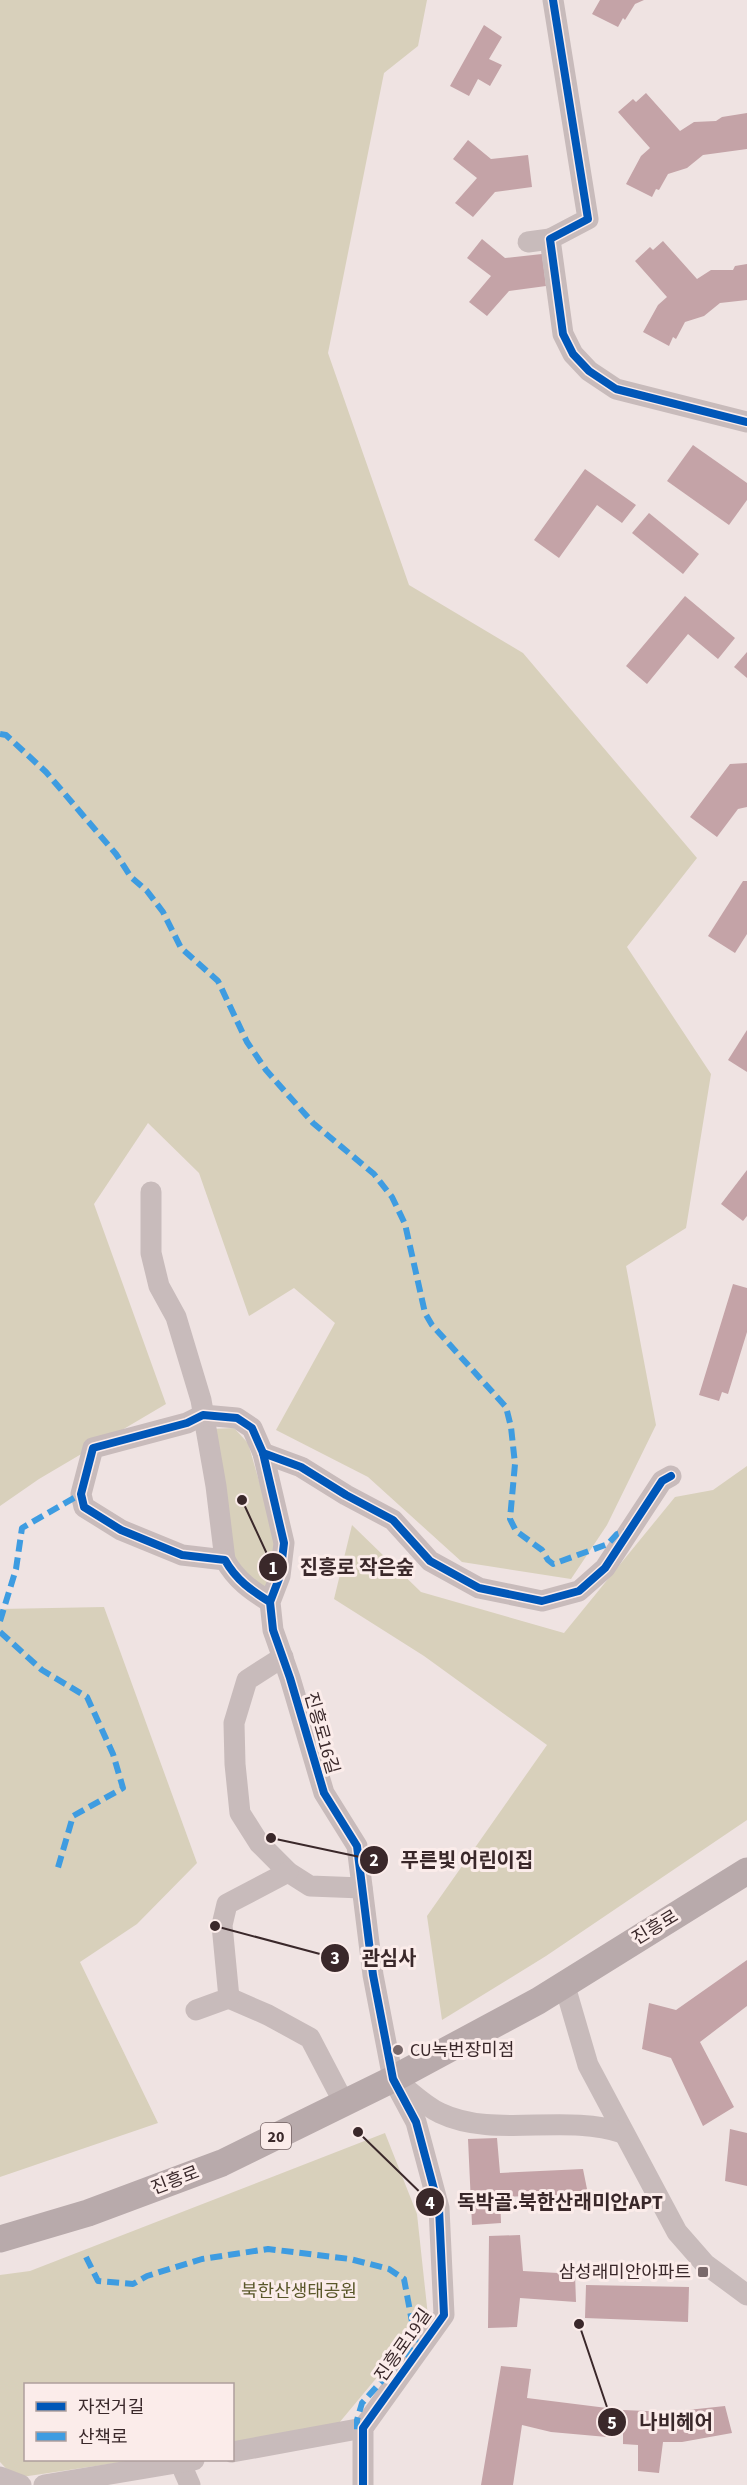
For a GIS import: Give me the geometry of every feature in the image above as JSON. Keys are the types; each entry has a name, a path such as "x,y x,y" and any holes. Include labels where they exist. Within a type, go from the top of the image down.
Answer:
{"main road":[{"name":"진흥로","path":"0,2240 88,2213 222,2163 393,2079 538,2001 747,1871"}],"street":[{"path":"528,242 550,239 588,219 554,0"},
{"path":"550,239 563,334 573,354 589,371 616,389 747,422"},
{"path":"150,1192 151,1253 159,1286 177,1317 195,1379 203,1415 216,1486 225,1560 233,1574 252,1591 270,1602 280,1576 284,1542 263,1453 252,1428 237,1418 203,1415 187,1423 93,1448 81,1494 84,1506 121,1530 182,1555 225,1560"},
{"path":"263,1453 301,1467 393,1520 430,1560 479,1588 542,1600 579,1591 605,1568 662,1481 670,1476"},
{"name":"진흥로16길","path":"270,1602 273,1630 324,1793 357,1846 373,1975 393,2079"},
{"path":"283,1657 247,1680 234,1723 240,1813 259,1844 288,1872 310,1886 362,1888"},
{"path":"229,1998 222,1925 227,1904 288,1872"},
{"path":"564,1983 588,2065 677,2232 705,2264 747,2295"},
{"path":"196,2010 229,1998 268,2014 310,2037 344,2103"},
{"path":"393,2079 439,2113 467,2122 526,2126 580,2125 623,2133"},
{"name":"진흥로19길","path":"363,2428 444,2315 439,2208 416,2122 393,2079"},
{"path":"234,2452 363,2428 363,2485"},
{"path":"56,2484 187,2461 190,2485"}],"green space":[{"path":"0,0 427,0 418,46 384,73 328,353 409,585 523,653 697,858 627,947 711,1074 686,1228 626,1266 656,1425 607,1525 571,1579 462,1562 368,1477 276,1430 335,1323 294,1288 249,1316 199,1173 148,1123 94,1204 166,1404 39,1479 0,1506"},
{"path":"234,1428 248,1443 280,1553 270,1589 249,1583 230,1558 211,1429"},
{"path":"747,1466 747,1820 546,1956 442,2020 427,1916 547,1745 424,1656 334,1599 352,1525 421,1592 564,1633 675,1497 713,1490"},
{"path":"104,1607 197,1863 137,1924 80,1962 158,2123 0,2177 0,1609"},
{"name":"북한산생태공원","path":"385,2133 417,2214 428,2316 334,2429 234,2445 234,2383 24,2383 24,2461 129,2461 15,2478 0,2462 0,2275 30,2271"}],"building":[{"path":"600,0 644,0 635,4 618,27 592,14"},
{"path":"484,25 502,37 489,59 502,65 490,86 478,79 469,96 450,86"},
{"path":"646,93 680,131 694,122 716,121 722,117 747,113 747,149 703,155 687,168 668,174 652,197 626,184 641,156 650,148 618,112 633,99 636,102"},
{"path":"468,140 491,159 528,155 532,187 495,192 473,217 455,203 477,178 453,159"},
{"path":"482,239 505,258 542,254 546,286 509,291 487,316 469,302 491,276 467,258"},
{"path":"663,241 697,279 711,270 733,270 735,266 747,264 747,300 720,303 704,316 685,322 676,339 673,337 669,346 643,332 658,305 667,297 635,261 650,247 653,250"},
{"path":"693,445 747,483 747,500 729,525 667,481"},
{"path":"585,469 636,505 622,523 597,505 559,558 534,540"},
{"path":"649,513 699,554 683,574 632,533"},
{"path":"685,596 735,638 718,659 688,634 647,684 626,666"},
{"path":"747,652 747,678 734,667"},
{"path":"747,763 747,807 738,809 717,837 690,817 730,764"},
{"path":"743,881 747,881 747,934 735,953 708,936"},
{"path":"747,1030 747,1072 728,1060"},
{"path":"747,1170 747,1216 743,1221 721,1204"},
{"path":"733,1284 747,1288 747,1332 728,1394 722,1392 719,1401 699,1395"},
{"path":"747,1960 747,2006 700,2042 734,2107 703,2126 671,2058 642,2049 649,2003 676,2010"},
{"path":"730,2129 747,2133 747,2186 725,2181"},
{"path":"497,2138 500,2173 583,2169 588,2194 500,2197 501,2223 472,2225 468,2139"},
{"path":"520,2235 523,2271 575,2274 576,2302 520,2298 517,2327 488,2328 489,2236"},
{"path":"586,2285 689,2287 688,2322 585,2318"},
{"path":"501,2366 531,2369 527,2398 607,2408 607,2437 551,2432 522,2425 513,2485 481,2485"},
{"path":"725,2406 732,2433 682,2442 663,2442 659,2473 638,2471 638,2445 623,2444 623,2410 669,2412"}],"marked path":[{"path":"0,734 6,735 46,772 116,854 131,877 147,891 163,912 181,948 218,981 247,1042 266,1070 313,1123 374,1174 392,1197 405,1224 425,1313 432,1325 506,1407 511,1427 515,1464 510,1519 516,1531 542,1550 553,1564 608,1544 617,1534 627,1531"},
{"path":"0,1621 16,1569 22,1528 81,1494"},
{"path":"0,1632 42,1670 87,1697 113,1754 123,1788 73,1816 57,1871"},
{"path":"86,2257 98,2281 133,2284 147,2276 202,2259 268,2249 350,2259 389,2269 404,2279 416,2343 362,2403 357,2420 357,2435"}],"cycle path":[{"path":"553,0 588,219 550,239 563,334 573,354 589,371 616,389 747,422"},
{"path":"270,1602 245,1584 225,1560 182,1555 121,1530 84,1507 81,1494 93,1448 187,1423 203,1415 237,1418 252,1428 263,1453 284,1543 280,1576 270,1602 273,1630 290,1678 324,1793 357,1846 373,1975 393,2079 416,2122 439,2208 444,2315 363,2428 363,2485"},
{"path":"263,1453 301,1467 393,1520 430,1561 479,1588 542,1601 579,1591 605,1568 662,1481 671,1476"}],"place":[{"name":"진흥로 작은숲","path":"242,1500"},
{"name":"푸른빛 어린이집","path":"271,1838"},
{"name":"관심사","path":"215,1926"},
{"name":"CU녹번장미점","path":"398,2050"},
{"name":"독박골.북한산래미안APT","path":"358,2132"},
{"name":"삼성래미안아파트","path":"703,2272"},
{"name":"나비헤어","path":"579,2324"}]}
